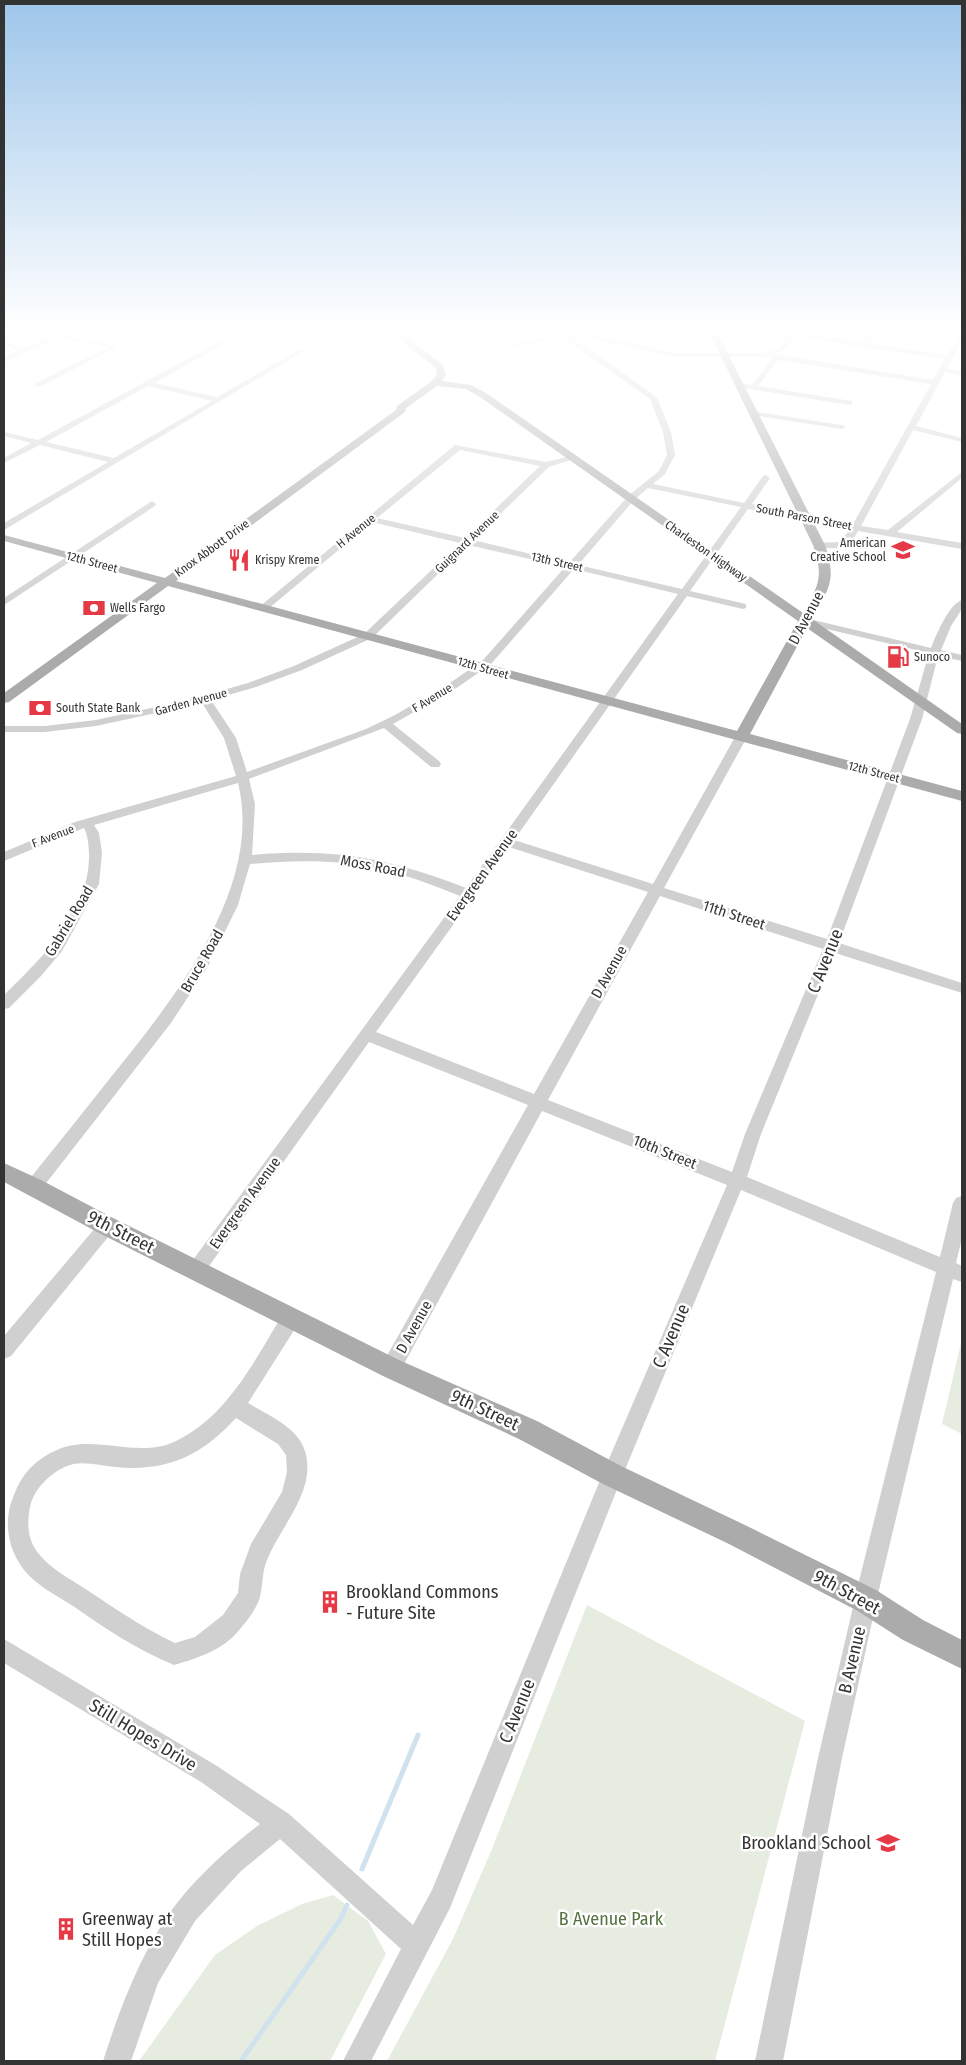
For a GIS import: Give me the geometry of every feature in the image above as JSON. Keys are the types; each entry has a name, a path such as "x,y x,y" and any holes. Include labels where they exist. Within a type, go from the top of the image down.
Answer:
{"main road":[{"name":"Knox Abbott Drive","path":"4,700 377,428"},
{"name":"Charleston Highway","path":"530,428 962,730"},
{"path":"761,428 819,546"},
{"name":"12th Street","path":"4,538 264,607 606,702 962,796"},
{"name":"D Avenue","path":"740,737 820,593 826,576 825,560 819,546"},
{"path":"772,598 792,602 807,599 820,593"},
{"path":"792,645 811,640 838,644"},
{"name":"9th Street","path":"4,1172 34,1186 107,1226 391,1368 528,1430 612,1475 866,1600 913,1630 962,1655"}],"street":[{"path":"4,461 65,428"},
{"path":"4,527 170,428"},
{"name":"F Avenue","path":"4,857 36,842 88,823 204,790 280,765 386,724 459,682 487,662 631,498 666,466 671,455 671,443 666,428"},
{"path":"819,546 842,545 847,542 910,428"},
{"path":"916,428 962,440"},
{"path":"4,434 116,461"},
{"name":"H Avenue","path":"264,607 458,447 546,465"},
{"name":"Guignard Avenue","path":"368,636 546,465 571,457"},
{"path":"890,534 962,474"},
{"name":"Evergreen Avenue","path":"196,1270 506,842 766,478"},
{"name":"South Parson Street","path":"647,485 856,528 962,546"},
{"path":"4,602 152,504"},
{"name":"13th Street","path":"371,519 743,606"},
{"name":"C Avenue","path":"357,2061 441,1899 612,1475 737,1180 753,1134 831,946 895,778 916,719 920,699 936,652 952,613 962,603"},
{"path":"805,622 962,658"},
{"name":"Garden Avenue","path":"4,729 45,729 96,723 146,714 204,700 298,668 368,636"},
{"name":"Bruce Road","path":"34,1186 186,991 224,921 240,881 245,860 250,811 230,738 204,700"},
{"path":"386,724 435,764"},
{"name":"D Avenue","path":"391,1368 740,737"},
{"name":"Gabriel Road","path":"4,1004 36,972 57,947 92,884 96,854 88,823"},
{"name":"11th Street","path":"506,842 962,988"},
{"name":"Moss Road","path":"245,860 290,858 357,860 399,869 468,894"},
{"name":"10th Street","path":"367,1035 737,1180 954,1271"},
{"name":"B Avenue","path":"770,2061 830,1758 866,1600 954,1271 962,1203"},
{"path":"4,1350 107,1226"},
{"path":"235,1406 285,1437 296,1452 297,1472 291,1496 259,1552 251,1574 249,1597 231,1623 201,1646 174,1654 142,1640 47,1576 28,1556 16,1524 20,1502 32,1479 53,1462 80,1452 119,1457 154,1458 183,1449 207,1434 235,1406 291,1318"},
{"name":"Still Hopes Drive","path":"4,1650 201,1770 280,1823 417,1946"},
{"path":"117,2061 147,1976 186,1912 232,1862 280,1823"}],"green space":[{"path":"962,1343 962,1434 942,1424"},
{"name":"B Avenue Park","path":"587,1605 805,1721 715,2061 387,2061 453,1939 492,1849"},
{"path":"333,1895 368,1921 386,1954 330,2061 139,2061 215,1955 257,1926 302,1904"}],"waterway":[{"path":"362,1869 418,1735"},
{"path":"241,2061 340,1920 347,1905"}],"place":[{"name":"American Creative School","path":"903,550"},
{"name":"Krispy Kreme","path":"239,560"},
{"name":"Wells Fargo","path":"94,608"},
{"name":"Sunoco","path":"898,657"},
{"name":"South State Bank","path":"40,708"},
{"name":"Brookland Commons - Future Site","path":"330,1602"},
{"name":"Brookland School","path":"888,1843"},
{"name":"Greenway at Still Hopes","path":"66,1929"}]}
